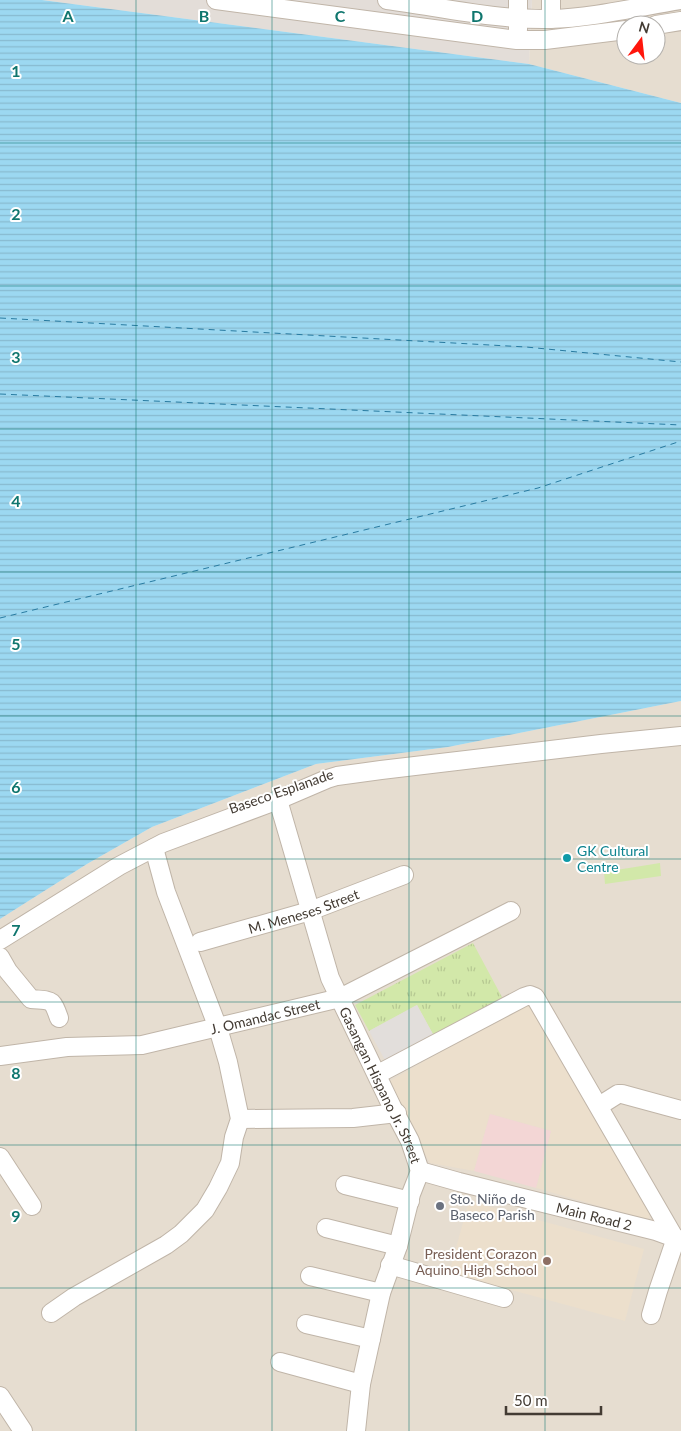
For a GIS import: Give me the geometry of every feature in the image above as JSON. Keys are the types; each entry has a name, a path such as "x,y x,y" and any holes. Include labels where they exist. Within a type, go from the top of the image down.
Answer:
{"street":[{"path":"387,0 430,3 518,18 551,19 681,0"},
{"path":"517,40 518,0"},
{"path":"551,0 551,19"},
{"path":"223,1 347,8 517,40 545,40 616,31"},
{"path":"666,23 681,21"},
{"name":"Baseco Esplanade","path":"0,931 155,838 326,773 681,728"},
{"path":"0,940 119,866 154,848 337,776 681,736"},
{"name":"Gasangan Hispano Jr. Street","path":"278,800 330,978 378,1074 392,1107 397,1113 410,1141 420,1171 398,1246 381,1292 361,1384 356,1431"},
{"path":"51,1313 74,1297 166,1245 181,1234 205,1210 230,1163 234,1137 240,1119 228,1062 218,1028 166,892 154,848"},
{"name":"M. Meneses Street","path":"200,942 310,911 404,875"},
{"name":"J. Omandac Street","path":"0,1056 67,1047 142,1045 340,998 512,911"},
{"path":"0,958 31,999 50,1000 54,1003 59,1018"},
{"path":"378,1074 499,1010 530,995 535,997 678,1238 675,1241 651,1315"},
{"path":"599,1106 618,1094 622,1094 681,1110"},
{"path":"240,1119 353,1118 397,1113"},
{"path":"0,1157 32,1206"},
{"name":"Main Road 2","path":"420,1171 678,1238"},
{"path":"345,1185 410,1201"},
{"path":"326,1228 398,1246"},
{"path":"390,1265 504,1298"},
{"path":"310,1276 381,1292"},
{"path":"306,1324 371,1339"},
{"path":"280,1362 361,1384"},
{"path":"0,1396 23,1431"}],"shaded area":[{"path":"42,0 532,0 529,64"},
{"path":"532,0 681,0 681,103 529,64"},
{"path":"681,701 681,1431 0,1431 0,919 87,864 152,827 316,764 448,747"},
{"path":"528,1001 651,1213 648,1220 536,1188 551,1131 490,1114 474,1171 430,1163 385,1084"},
{"path":"417,1005 434,1036 386,1062 369,1031"},
{"path":"490,1114 551,1131 536,1188 474,1171"},
{"name":"President Corazon Aquino High School","path":"469,1201 644,1249 625,1321 449,1273"}],"green space":[{"path":"660,863 661,876 605,884 604,872"},
{"path":"473,943 503,999 434,1036 417,1005 369,1031 355,1005"}],"water":[{"path":"0,0 42,0 529,64 681,103 681,701 448,747 316,764 152,827 87,864 0,919"}],"ferry route":[{"path":"0,318 526,347 681,362"},
{"path":"0,394 681,425"},
{"path":"0,618 538,488 681,441"}],"place":[{"name":"GK Cultural Centre","path":"567,858"},
{"name":"Sto. Niño de Baseco Parish","path":"440,1206"},
{"name":"President Corazon Aquino High School","path":"547,1261"}]}
